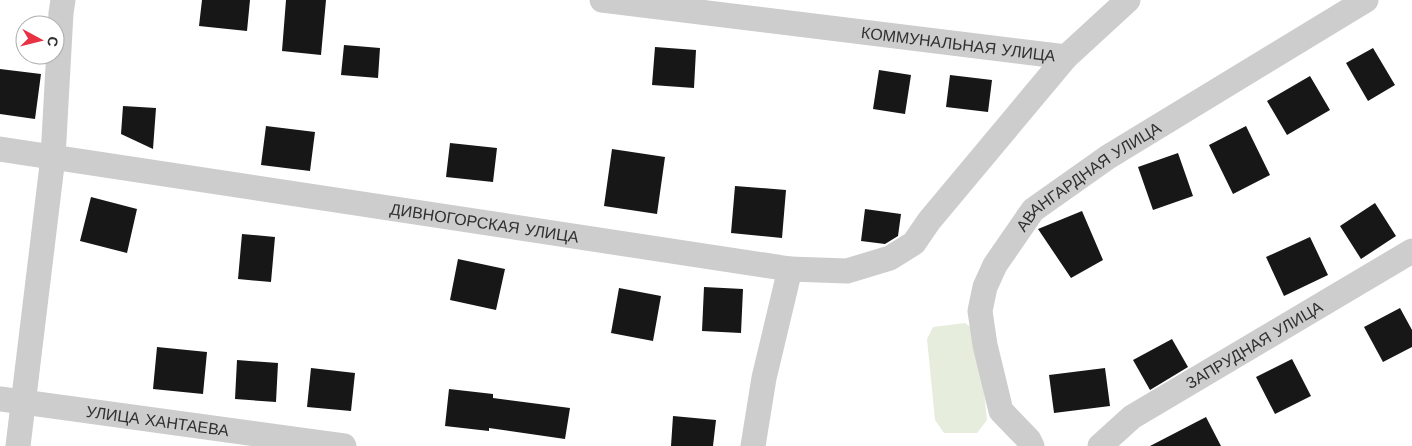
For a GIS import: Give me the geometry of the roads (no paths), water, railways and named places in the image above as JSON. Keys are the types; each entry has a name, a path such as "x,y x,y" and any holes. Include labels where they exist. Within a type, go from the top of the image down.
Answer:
{"street":[{"path":"18,446 12,400 53,157 60,12 63,0"},
{"name":"КОММУНАЛЬНАЯ УЛИЦА","path":"602,0 1066,57"},
{"path":"1066,57 1128,0"},
{"name":"АВАНГАРДНАЯ УЛИЦА","path":"1032,446 1029,440 1001,411 985,344 980,311 985,287 995,265 1033,210 1108,157 1366,0"},
{"name":"КОММУНАЛЬНАЯ УЛИЦА","path":"790,269 847,271 890,258 914,243 929,222 1066,57"},
{"name":"ДИВНОГОРСКАЯ УЛИЦА","path":"0,149 790,269"},
{"name":"ЗАПРУДНАЯ УЛИЦА","path":"1100,446 1132,417 1412,251"},
{"path":"753,446 764,378 790,269"},
{"name":"УЛИЦА ХАНТАЕВА","path":"12,400 344,446"}]}
